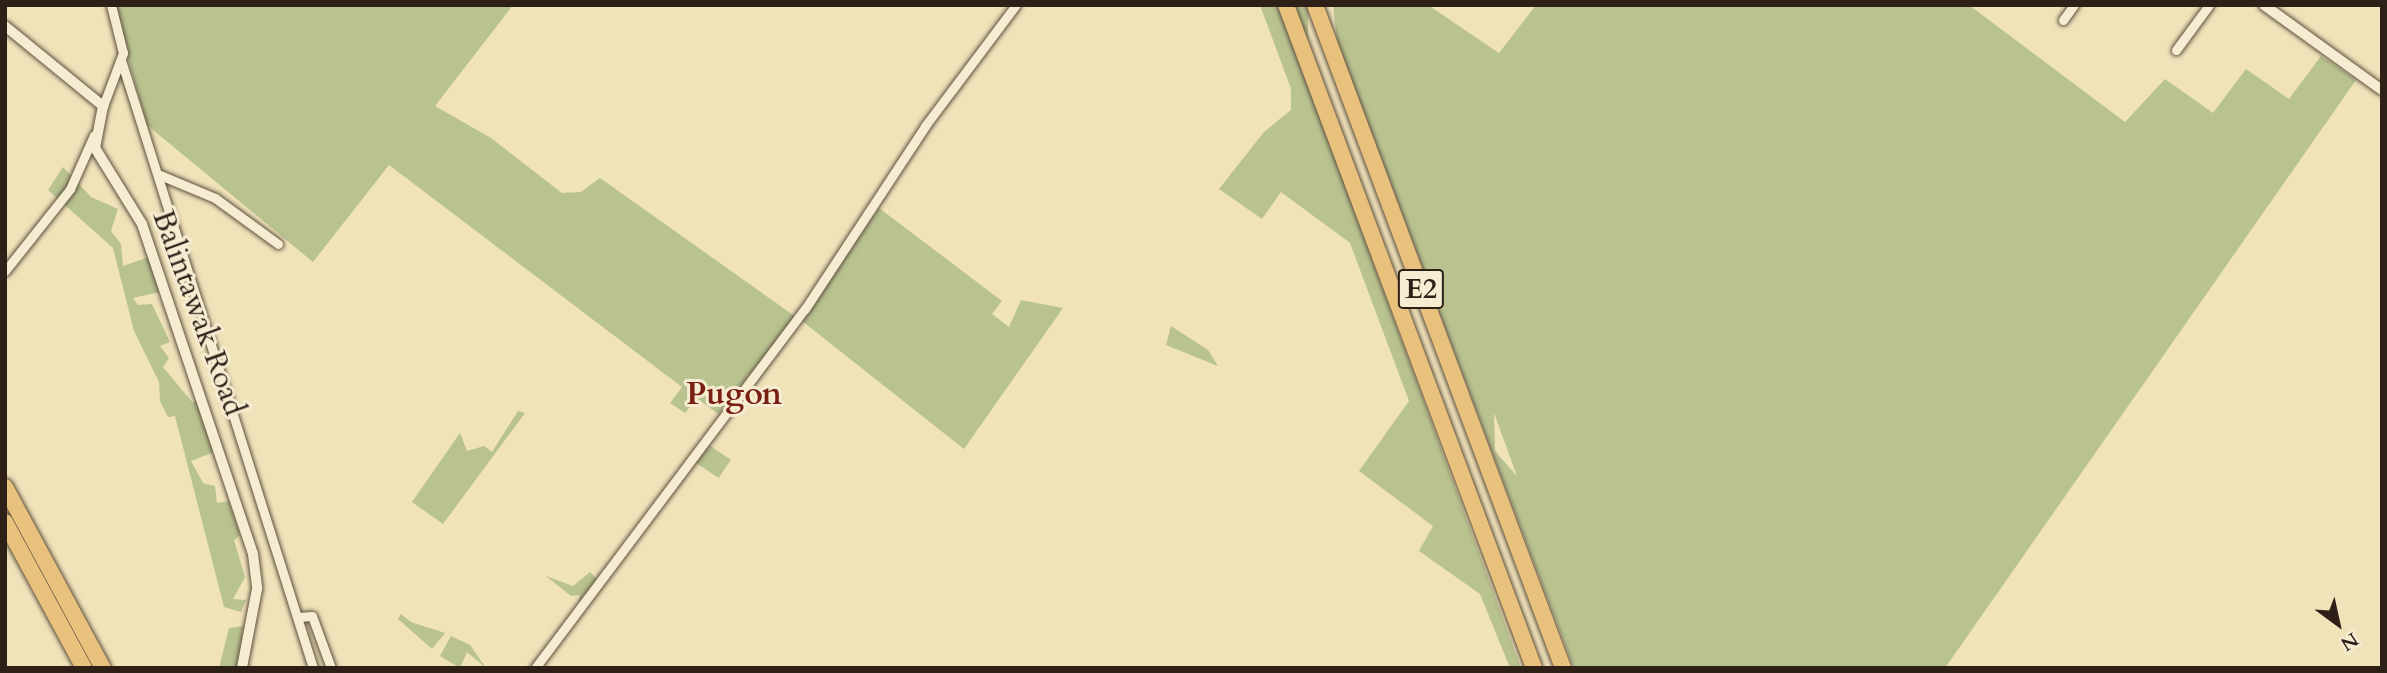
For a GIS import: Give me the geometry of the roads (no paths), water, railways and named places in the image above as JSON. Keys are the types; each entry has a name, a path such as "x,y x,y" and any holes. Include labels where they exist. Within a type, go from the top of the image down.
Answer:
{"highway":[{"name":"E2","path":"1286,5 1532,668"},
{"name":"E2","path":"1315,5 1563,668"},
{"path":"5,487 103,668"},
{"path":"5,522 84,668"}],"street":[{"path":"111,5 121,60 160,175 313,668"},
{"path":"536,668 805,309 925,126 1016,5"},
{"path":"2063,20 2074,5"},
{"path":"2176,50 2209,5"},
{"path":"2264,5 2381,88"},
{"path":"5,26 103,106"},
{"path":"5,271 70,188 94,135 121,60"},
{"name":"Balintawak Road","path":"94,135 98,155 142,224 252,549 257,589 242,668"},
{"path":"160,175 215,198 278,244"},
{"path":"298,617 312,616 331,668"}],"district":[{"name":"Pugon","path":"734,394"}]}
